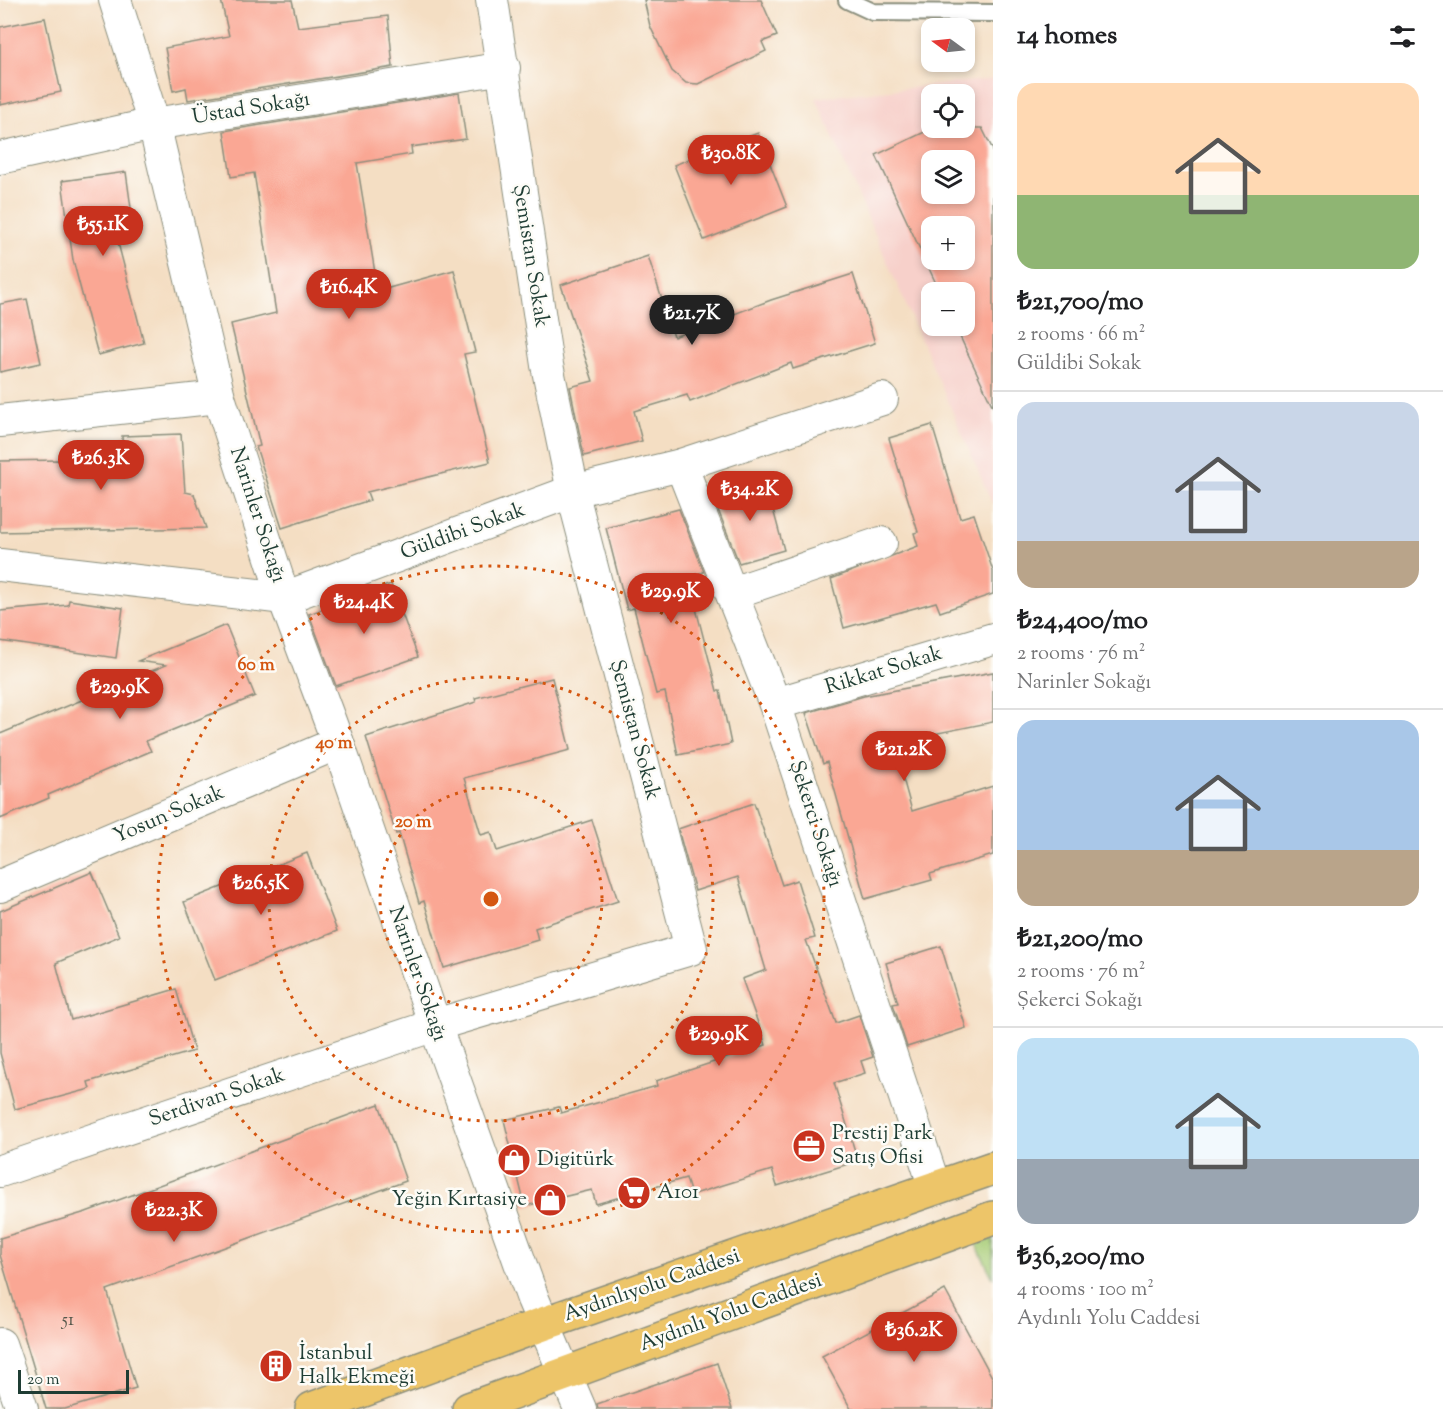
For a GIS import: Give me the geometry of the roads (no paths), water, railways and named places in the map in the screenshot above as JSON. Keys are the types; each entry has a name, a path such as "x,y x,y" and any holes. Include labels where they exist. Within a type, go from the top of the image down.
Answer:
{"main road":[{"name":"Aydınlıyolu Caddesi","path":"312,1409 543,1324 993,1168"},
{"name":"Aydınlı Yolu Caddesi","path":"469,1409 993,1218"}],"street":[{"name":"Narinler Sokağı","path":"115,0 154,124 219,397 284,598 338,743 435,1025 543,1324 567,1373 580,1409"},
{"name":"Şemistan Sokak","path":"435,1025 691,949 573,490 546,354 520,197 504,68 492,0"},
{"name":"Üstad Sokağı","path":"0,158 154,124 504,68"},
{"path":"0,422 219,397"},
{"name":"Güldibi Sokak","path":"0,565 284,598 573,490 681,465 882,399"},
{"name":"Şekerci Sokağı","path":"681,465 775,704 935,1188"},
{"path":"732,593 881,543"},
{"name":"Rikkat Sokak","path":"775,704 993,639"},
{"name":"Yosun Sokak","path":"0,886 338,743"},
{"name":"Serdivan Sokak","path":"0,1171 435,1025"},
{"path":"0,1344 22,1409"}],"lane":[{"path":"847,0 873,12 993,13"}],"place":[{"name":"Prestij Park Satış Ofisi","path":"809,1146"},
{"name":"Digitürk","path":"514,1160"},
{"name":"A101","path":"634,1193"},
{"name":"Yeğin Kırtasiye","path":"550,1200"},
{"name":"İstanbul Halk Ekmeği","path":"276,1366"}]}
